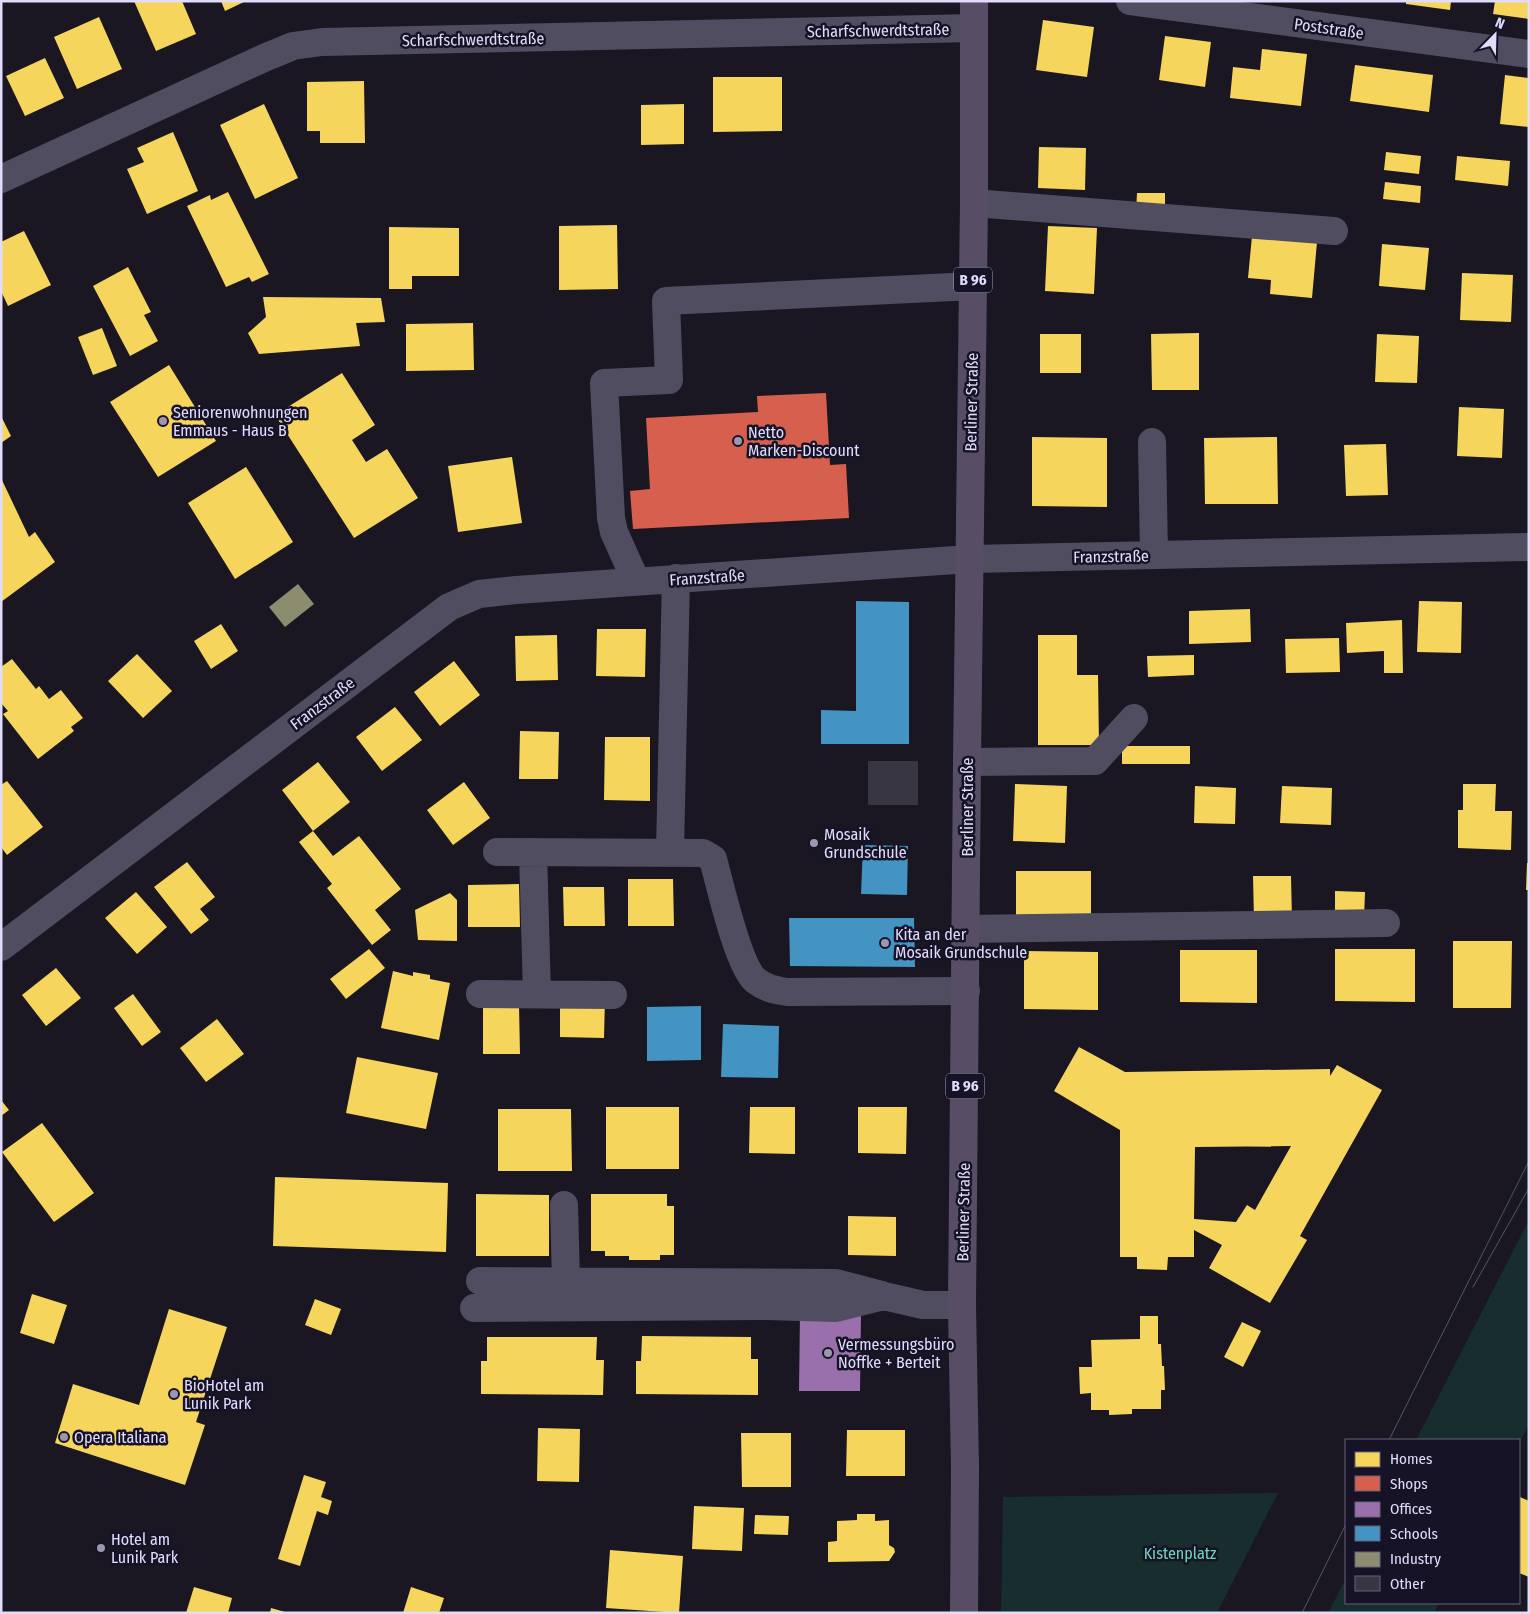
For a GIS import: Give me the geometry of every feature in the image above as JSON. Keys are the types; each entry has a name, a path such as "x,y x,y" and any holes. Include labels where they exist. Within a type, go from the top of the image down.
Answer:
{"main road":[{"name":"Berliner Straße","path":"964,1613 965,1468 962,1306 974,203 974,1"}],"street":[{"name":"Poststraße","path":"1130,1 1529,54"},
{"name":"Scharfschwerdtstraße","path":"1,179 293,46 322,42 974,28"},
{"path":"974,203 1334,231"},
{"path":"636,581 614,532 611,518 604,383 669,380 666,301 973,286"},
{"path":"1152,442 1154,555"},
{"name":"Franzstraße","path":"1,947 449,607 480,594 676,578 970,559 1529,547"},
{"path":"670,852 676,578"},
{"path":"967,762 1095,761 1134,718"},
{"path":"497,852 703,853 713,859 742,961 753,978 766,988 787,992 966,991"},
{"path":"533,852 537,994"},
{"path":"966,929 1386,923"},
{"path":"480,994 613,995"},
{"path":"564,1205 566,1281"},
{"path":"480,1281 836,1283 923,1305 962,1306"},
{"path":"474,1308 766,1306 836,1308 884,1296"}],"green space":[{"path":"1529,1220 1529,1424 1520,1442 1520,1439 1417,1439"},
{"name":"Kistenplatz","path":"1278,1493 1217,1613 1001,1613 1003,1497"},
{"path":"1345,1580 1345,1604 1438,1604 1434,1613 1328,1613"}],"building: Homes":[{"path":"134,1 182,1 196,34 156,51"},
{"path":"221,1 246,1 225,11"},
{"path":"1406,1 1451,1 1450,10 1406,4"},
{"path":"1495,1 1529,1 1529,19 1493,14"},
{"path":"99,17 122,69 77,89 54,37"},
{"path":"1043,20 1094,27 1087,77 1036,70"},
{"path":"1165,36 1211,42 1205,87 1159,80"},
{"path":"1262,49 1307,54 1301,106 1230,98 1233,67 1260,70"},
{"path":"45,58 64,98 25,116 6,76"},
{"path":"1355,65 1433,75 1429,112 1350,101"},
{"path":"1505,75 1529,78 1529,127 1500,124"},
{"path":"713,77 782,77 782,131 713,132"},
{"path":"364,81 365,143 320,143 320,131 307,131 307,82"},
{"path":"264,104 298,178 255,199 220,125"},
{"path":"684,104 684,144 641,145 641,105"},
{"path":"173,132 198,191 147,214 127,169 144,162 137,148"},
{"path":"1039,147 1086,148 1085,190 1038,188"},
{"path":"1386,152 1421,156 1419,174 1384,170"},
{"path":"1457,156 1510,161 1508,186 1455,180"},
{"path":"1385,182 1421,186 1420,203 1383,199"},
{"path":"228,192 269,274 252,282 249,277 226,287 187,206 210,195 211,200"},
{"path":"1137,193 1165,193 1165,212 1136,212"},
{"path":"617,225 618,289 559,290 559,226"},
{"path":"1048,226 1097,228 1094,294 1045,291"},
{"path":"389,227 459,228 459,276 412,276 412,289 389,289"},
{"path":"24,231 51,285 8,306 1,291 1,242"},
{"path":"1252,236 1317,242 1312,298 1270,294 1271,280 1248,278"},
{"path":"1382,244 1429,248 1425,290 1379,286"},
{"path":"128,267 151,312 144,315 158,341 130,356 93,286"},
{"path":"1462,273 1513,275 1511,322 1460,320"},
{"path":"263,297 381,298 385,322 356,323 360,346 259,354 248,333 266,317"},
{"path":"473,323 474,370 406,371 406,324"},
{"path":"102,328 117,366 93,375 78,337"},
{"path":"1199,333 1199,390 1152,390 1151,334"},
{"path":"1040,334 1081,334 1081,373 1040,373"},
{"path":"1377,334 1419,336 1417,383 1375,382"},
{"name":"Seniorenwohnungen Emmaus - Haus B","path":"169,365 216,441 158,477 110,402"},
{"path":"342,373 375,425 352,440 366,462 387,449 418,498 354,538 275,415"},
{"path":"1459,407 1504,409 1502,458 1457,456"},
{"path":"1,416 11,436 1,443"},
{"path":"1032,437 1107,438 1107,507 1032,506"},
{"path":"1277,437 1278,504 1205,504 1204,438"},
{"path":"1386,444 1388,495 1346,496 1344,445"},
{"path":"512,457 522,523 458,532 448,466"},
{"path":"246,467 293,542 235,579 188,503"},
{"path":"1,478 29,537 35,532 55,562 1,602"},
{"path":"1419,601 1462,602 1461,653 1417,652"},
{"path":"1250,609 1251,642 1189,644 1189,611"},
{"path":"1402,620 1403,673 1384,673 1384,651 1347,653 1346,623"},
{"path":"221,624 238,651 211,669 194,641"},
{"path":"597,629 646,629 645,677 596,676"},
{"path":"557,635 558,680 516,681 515,636"},
{"path":"1038,635 1077,635 1077,675 1098,675 1099,745 1038,745"},
{"path":"1339,638 1340,672 1286,673 1285,639"},
{"path":"137,654 172,691 143,718 108,681"},
{"path":"1194,655 1194,675 1148,677 1147,656"},
{"path":"12,659 36,689 39,686 49,699 61,690 83,718 71,727 74,731 38,759 3,714 8,711 1,703 1,667"},
{"path":"454,661 480,695 440,726 414,692"},
{"path":"395,707 422,740 382,771 356,737"},
{"path":"520,731 559,732 558,779 519,779"},
{"path":"605,737 650,737 650,801 604,800"},
{"path":"1122,746 1190,746 1190,764 1122,764"},
{"path":"318,762 350,802 313,831 282,790"},
{"path":"7,781 43,827 7,855 1,847 1,785"},
{"path":"464,782 490,818 453,845 427,810"},
{"path":"1015,784 1067,786 1065,843 1013,841"},
{"path":"1463,784 1496,784 1495,811 1512,811 1511,850 1458,848 1458,810 1463,810"},
{"path":"1195,786 1236,788 1235,824 1194,823"},
{"path":"1282,786 1332,788 1331,825 1280,823"},
{"path":"313,831 333,856 359,836 401,889 375,910 391,930 372,945 327,888 332,884 299,842"},
{"path":"187,862 215,897 200,909 209,920 191,934 154,887"},
{"path":"1527,863 1529,863 1529,890 1526,890"},
{"path":"1016,871 1091,871 1091,921 1016,921"},
{"path":"1253,876 1291,876 1292,920 1254,920"},
{"path":"628,879 673,879 674,926 628,926"},
{"path":"519,884 520,927 468,927 468,885"},
{"path":"563,887 604,887 605,926 564,926"},
{"path":"1335,891 1365,892 1364,919 1335,918"},
{"path":"136,892 167,927 137,954 105,918"},
{"path":"450,893 457,900 457,941 418,940 415,910"},
{"path":"1453,941 1512,941 1511,1008 1453,1008"},
{"path":"369,949 385,968 346,999 330,979"},
{"path":"1335,949 1415,949 1415,1002 1335,1001"},
{"path":"1180,950 1257,950 1257,1003 1180,1002"},
{"path":"1024,951 1098,952 1098,1010 1024,1009"},
{"path":"56,968 81,998 46,1026 22,995"},
{"path":"393,971 413,976 413,972 430,975 430,979 450,983 439,1040 381,1028"},
{"path":"133,994 161,1032 142,1046 114,1008"},
{"path":"560,998 605,998 604,1038 560,1037"},
{"path":"483,1005 519,1005 520,1054 483,1054"},
{"path":"217,1019 244,1054 206,1082 180,1048"},
{"path":"1079,1047 1125,1072 1330,1069 1330,1076 1337,1065 1382,1090 1300,1236 1307,1240 1270,1303 1209,1268 1222,1245 1194,1230 1194,1257 1168,1257 1167,1270 1137,1269 1137,1257 1120,1257 1120,1130 1054,1091","holes":["1291,1146 1255,1210 1247,1205 1236,1222 1194,1219 1195,1147"]},
{"path":"357,1057 438,1073 426,1129 346,1113"},
{"path":"1,1100 9,1110 1,1116"},
{"path":"606,1107 679,1107 679,1169 606,1169"},
{"path":"750,1107 795,1107 795,1154 749,1153"},
{"path":"858,1107 907,1107 906,1154 858,1153"},
{"path":"498,1109 571,1109 572,1171 498,1171"},
{"path":"42,1123 94,1193 54,1222 2,1152"},
{"path":"275,1177 448,1183 446,1252 273,1246"},
{"path":"476,1194 549,1195 549,1256 476,1256"},
{"path":"591,1194 667,1194 667,1206 674,1206 674,1255 660,1255 660,1260 629,1260 629,1256 605,1256 605,1251 591,1251"},
{"path":"848,1216 896,1217 896,1256 848,1255"},
{"path":"32,1294 67,1305 54,1344 20,1333"},
{"path":"315,1299 341,1309 331,1335 305,1325"},
{"name":"BioHotel am Lunik Park","path":"169,1309 227,1327 196,1422 205,1425 185,1485 55,1443 73,1384 139,1405"},
{"path":"1140,1316 1158,1316 1158,1344 1161,1344 1165,1390 1161,1390 1161,1409 1132,1409 1132,1414 1109,1415 1109,1410 1091,1410 1091,1393 1080,1394 1079,1367 1092,1367 1091,1340 1140,1339"},
{"path":"1242,1322 1261,1331 1243,1367 1224,1357"},
{"path":"642,1336 751,1337 751,1359 758,1359 758,1395 636,1394 636,1361 641,1361"},
{"path":"487,1337 597,1337 596,1360 604,1360 603,1395 481,1394 481,1361 487,1361"},
{"path":"538,1428 580,1429 579,1482 537,1481"},
{"path":"847,1430 905,1430 905,1476 846,1476"},
{"path":"741,1433 791,1433 791,1487 742,1487"},
{"path":"304,1475 326,1482 321,1497 332,1501 328,1515 317,1511 300,1566 278,1559"},
{"path":"1520,1497 1529,1501 1529,1577 1520,1573"},
{"path":"694,1506 744,1508 742,1551 692,1549"},
{"path":"857,1514 875,1514 875,1521 889,1520 889,1545 894,1548 895,1552 889,1561 828,1562 828,1542 837,1541 837,1521 857,1520"},
{"path":"755,1515 789,1516 788,1535 754,1534"},
{"path":"610,1550 683,1556 679,1613 606,1608"},
{"path":"194,1587 232,1598 228,1613 186,1613"},
{"path":"411,1587 444,1598 439,1613 403,1613"},
{"path":"271,1608 285,1612 285,1613 270,1613"}],"building: Shops":[{"name":"Netto Marken-Discount","path":"826,393 830,465 846,464 849,518 633,529 630,491 650,489 646,418 758,412 757,396"}],"building: Offices":[{"path":"800,1313 861,1314 860,1391 799,1391"}],"building: Schools":[{"path":"856,601 909,602 909,744 821,744 821,710 856,711"},
{"path":"863,845 908,846 907,895 861,894"},
{"path":"789,918 914,918 915,967 790,966"},
{"path":"701,1006 701,1060 647,1061 647,1007"},
{"path":"723,1024 779,1026 778,1078 721,1077"}],"building: Industry":[{"path":"298,584 314,604 285,627 269,607"}],"building: Other":[{"path":"868,761 918,761 918,805 868,805"}],"tram line":[{"path":"1390,1439 1529,1161"},
{"path":"1473,1287 1529,1188"},
{"path":"1302,1613 1345,1526"}],"place":[{"name":"Seniorenwohnungen Emmaus - Haus B","path":"163,421"},
{"name":"Netto Marken-Discount","path":"738,441"},
{"name":"Mosaik Grundschule","path":"814,843"},
{"name":"Kita an der Mosaik Grundschule","path":"885,943"},
{"name":"Vermessungsbüro Noffke + Berteit","path":"828,1353"},
{"name":"BioHotel am Lunik Park","path":"174,1394"},
{"name":"Opera Italiana","path":"64,1437"},
{"name":"Hotel am Lunik Park","path":"101,1548"}]}
